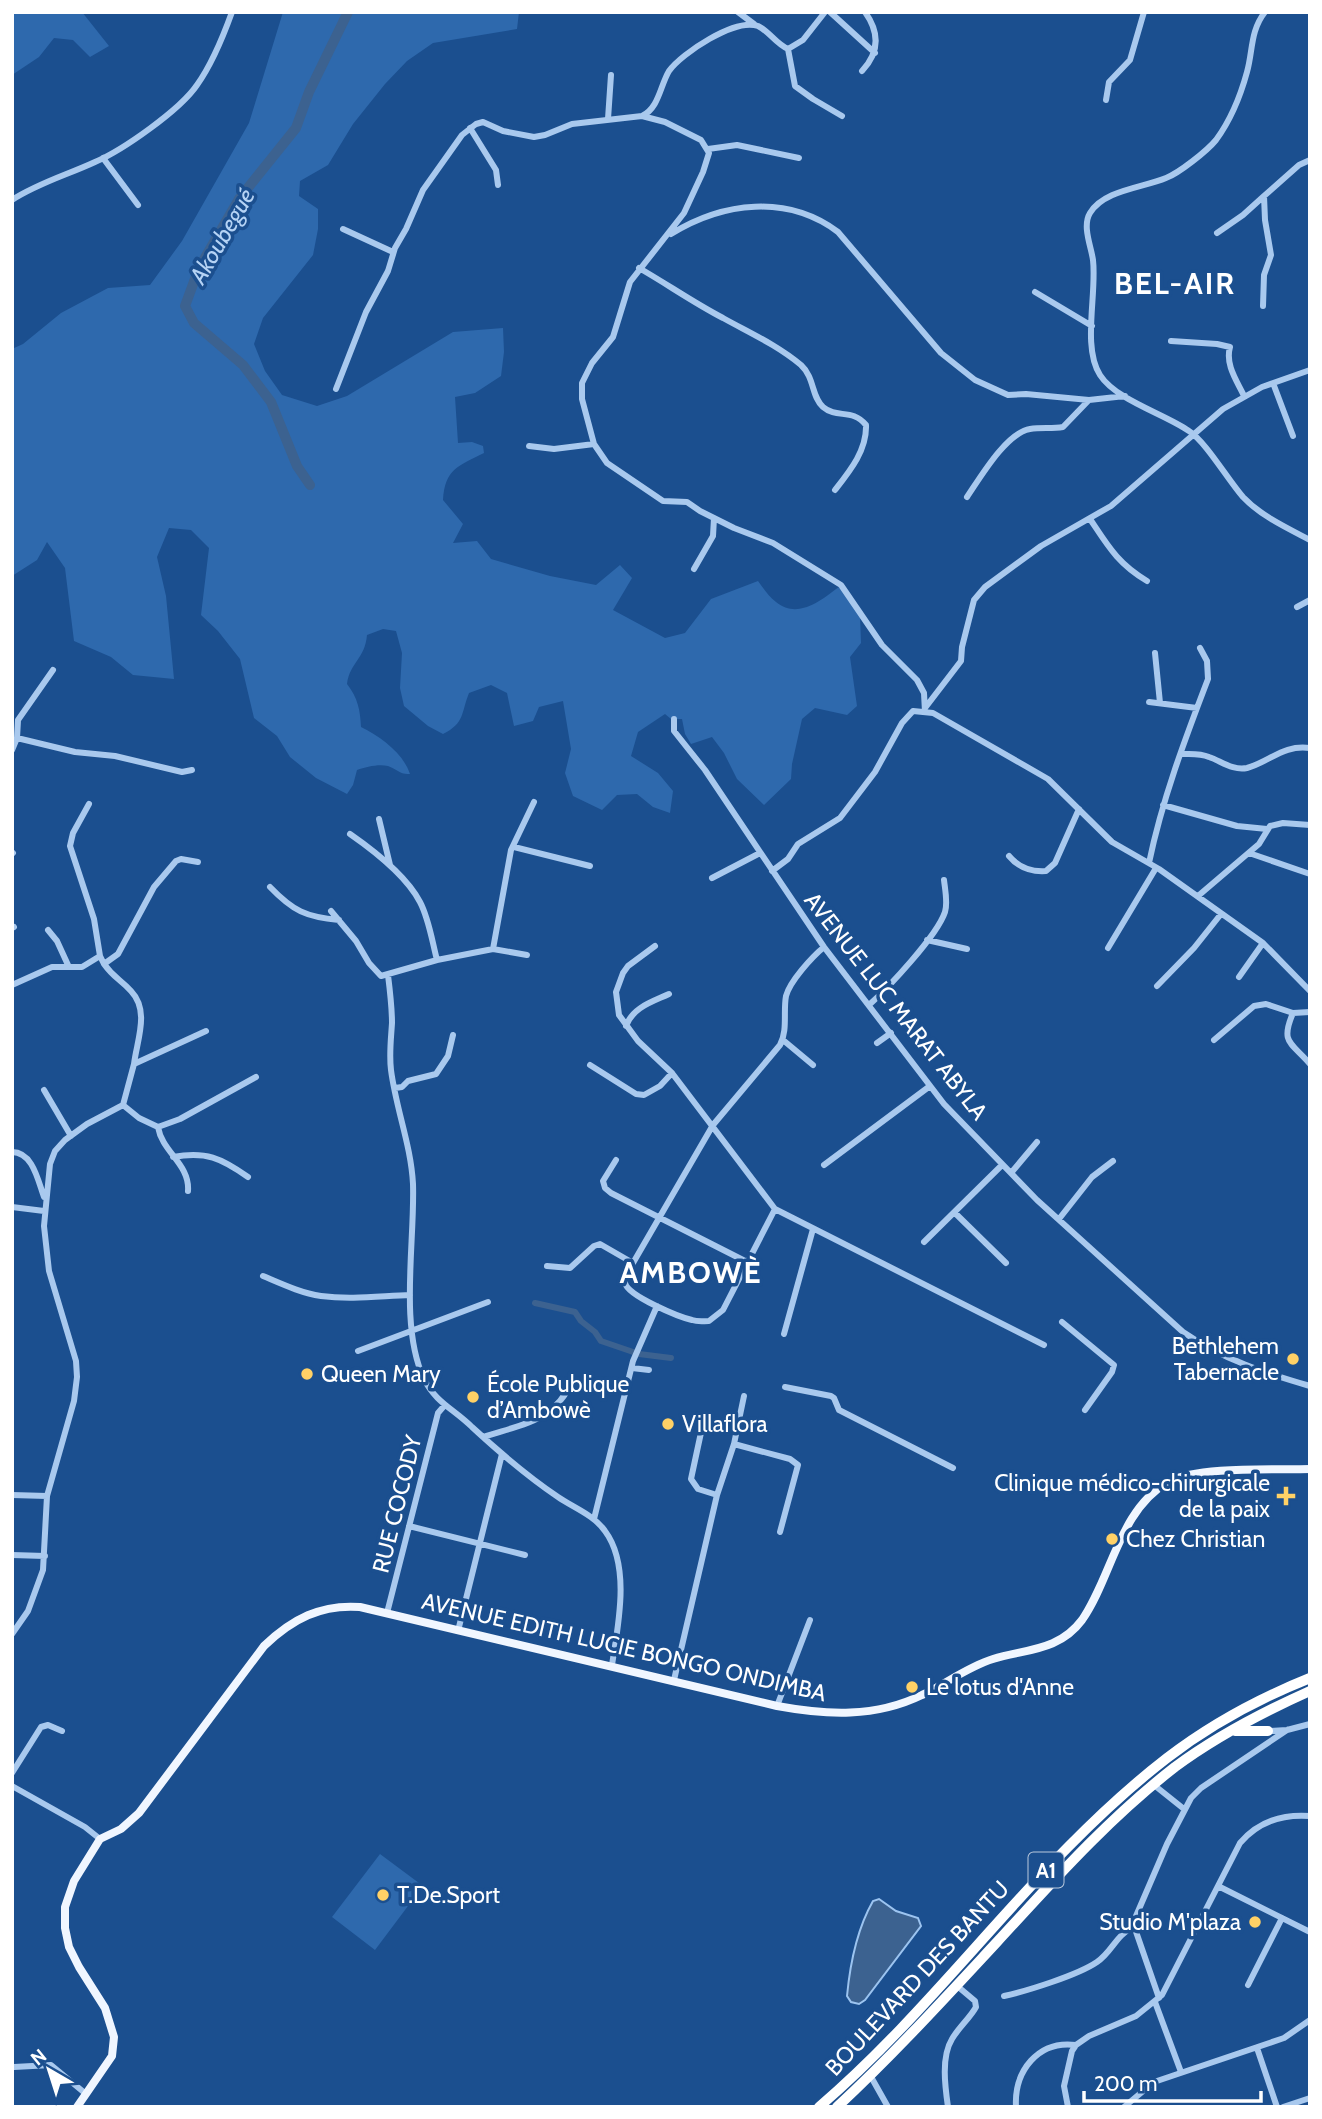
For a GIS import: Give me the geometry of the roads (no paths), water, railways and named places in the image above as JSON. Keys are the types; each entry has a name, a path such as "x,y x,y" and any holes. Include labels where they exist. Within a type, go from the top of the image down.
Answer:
{"highway":[{"name":"BOULEVARD DES BANTU","path":"819,2107 908,2022 1028,1889 1107,1809 1166,1758 1191,1741 1242,1710 1310,1678"},
{"name":"BOULEVARD DES BANTU","path":"837,2107 1109,1822 1185,1760 1231,1731 1310,1691"},
{"path":"1264,1713 1260,1725 1268,1731"},
{"path":"1231,1731 1268,1731"}],"main road":[{"name":"AVENUE EDITH LUCIE BONGO ONDIMBA","path":"100,1839 121,1829 139,1813 264,1646 287,1625 303,1616 336,1606 360,1607 776,1706 830,1714 866,1712 884,1709 920,1696 986,1662 1047,1647 1072,1632 1082,1619 1133,1519 1152,1494 1181,1476 1196,1472 1310,1469"},
{"path":"77,2107 112,2056 114,2037 105,2008 74,1958 66,1938 65,1907 74,1881 100,1839"}],"street":[{"path":"12,200 56,177 103,158 158,121 189,95 206,70 232,12"},
{"path":"738,12 788,49 795,86 842,116"},
{"path":"788,49 803,40 828,12 875,53"},
{"path":"862,71 875,53 876,38 865,12"},
{"path":"1106,100 1109,82 1130,60 1144,12"},
{"path":"1265,12 1252,36 1247,71 1238,96 1216,139 1168,178 1108,198 1088,215 1086,225 1094,280 1092,352 1095,367 1104,381 1125,396 1193,433 1252,505 1310,540"},
{"path":"642,116 654,107 668,73 691,53 727,30 740,25 758,27"},
{"path":"608,119 611,75"},
{"path":"654,107 658,120"},
{"path":"337,388 366,312 388,271 393,252 436,170 470,128 483,122 503,131 534,137 572,124 642,116 658,120 701,140 708,149 708,159 684,214 629,282 613,337 592,363 582,383 582,399 594,444 607,463 663,501 687,502 714,518 773,542 842,585 882,645 917,680 925,693 925,710"},
{"path":"470,128 496,170 498,185"},
{"path":"708,149 737,145 799,158"},
{"path":"103,158 138,205"},
{"path":"1217,233 1243,215 1299,165 1310,160"},
{"path":"1263,306 1264,275 1271,255 1264,196"},
{"path":"666,237 725,209 768,206 800,211 838,232 941,353 975,380 1008,395 1026,394 1089,400 1125,396"},
{"path":"684,214 690,224"},
{"path":"343,229 393,252"},
{"path":"639,268 722,318 772,343 805,369 819,403 826,410 860,418 866,425 864,444 835,490"},
{"path":"1035,292 1092,326"},
{"path":"1171,341 1230,347 1230,367 1244,396"},
{"path":"925,710 961,661 968,620 977,594 1041,546 1111,506 1157,469 1193,433 1223,409 1273,383 1310,370"},
{"path":"1273,383 1293,436"},
{"path":"967,497 998,453 1022,432 1031,428 1063,427 1089,400"},
{"path":"529,446 554,449 594,444"},
{"path":"694,569 713,536 714,518"},
{"path":"1090,519 1117,559 1147,581"},
{"path":"1297,607 1310,600"},
{"path":"1149,863 1163,805 1208,679 1207,661 1200,648"},
{"path":"1155,653 1160,704"},
{"path":"12,750 17,738 18,720 23,710 53,670"},
{"path":"1149,702 1197,708"},
{"path":"772,871 788,859 798,844 839,818 875,772 902,723 913,711 925,710 1048,779 1112,842 1149,863 1263,943 1310,991"},
{"name":"AVENUE LUC MARAT ABYLA","path":"674,719 674,732 705,770 824,947 957,1120 1157,1310 1196,1340 1245,1366 1310,1386"},
{"path":"17,738 75,752 106,754 182,772 192,770"},
{"path":"1182,754 1197,754 1239,768 1248,767 1284,750 1310,748"},
{"path":"493,949 503,883 512,850 534,802"},
{"path":"12,1634 34,1597 43,1570 47,1496 74,1401 77,1370 50,1271 44,1211 50,1164 55,1151 71,1136 124,1105 134,1064 141,1009 131,990 114,978 100,956 94,919 70,846 73,833 89,804"},
{"path":"1163,805 1237,826 1268,828 1283,823 1310,825"},
{"path":"1009,856 1016,865 1028,870 1046,871 1055,863 1079,808"},
{"path":"379,820 391,867"},
{"path":"1198,896 1259,844 1268,828"},
{"path":"350,834 376,852 421,903 437,960"},
{"path":"514,847 590,866"},
{"path":"712,878 760,853"},
{"path":"1249,853 1310,874"},
{"path":"104,964 118,954 153,887 176,861 181,859 198,862"},
{"path":"1108,948 1156,868"},
{"path":"869,1005 936,931 947,910 944,880"},
{"path":"270,887 292,908 303,914 339,920"},
{"path":"331,911 381,976 437,960 493,949 527,955"},
{"path":"1157,986 1194,948 1221,914"},
{"path":"48,930 57,941 68,965"},
{"path":"927,940 967,949"},
{"path":"1239,977 1263,943"},
{"path":"655,946 628,966 617,992 619,1015 638,1041 673,1073 775,1209 1044,1345"},
{"path":"775,1209 723,1310 709,1321 693,1321 657,1306 630,1291 626,1284 625,1280 633,1263 713,1125 782,1040 788,990 809,961 824,947"},
{"path":"12,985 52,967 82,967 100,956"},
{"path":"388,975 392,1007 390,1055 412,1169 410,1295 413,1332 423,1377 444,1406 560,1498 594,1519 610,1539 618,1574 619,1616 612,1665"},
{"path":"626,1026 629,1018 643,1006 669,995"},
{"path":"1214,1040 1254,1006 1266,1004 1293,1013 1310,1012"},
{"path":"1293,1013 1286,1028 1287,1037 1310,1064"},
{"path":"134,1064 206,1031"},
{"path":"877,1043 891,1033"},
{"path":"395,1088 402,1087 408,1081 436,1074 448,1056 453,1035"},
{"path":"782,1040 813,1065"},
{"path":"590,1065 643,1096 660,1086 673,1073"},
{"path":"124,1105 139,1118 158,1126 180,1119 256,1077"},
{"path":"824,1165 930,1086"},
{"path":"44,1090 71,1136"},
{"path":"158,1126 159,1137 184,1169 188,1191"},
{"path":"1011,1173 1037,1142"},
{"path":"12,1152 25,1156 30,1162 45,1199"},
{"path":"173,1157 194,1153 215,1157 248,1177"},
{"path":"616,1160 603,1181 606,1188 747,1262"},
{"path":"1059,1219 1092,1177 1113,1161"},
{"path":"924,1242 1002,1165"},
{"path":"12,1207 44,1211"},
{"path":"955,1213 1006,1263"},
{"path":"784,1334 813,1229"},
{"path":"547,1266 570,1268 594,1246 600,1244 633,1263"},
{"path":"263,1276 320,1296 380,1298 410,1295"},
{"path":"358,1351 488,1302"},
{"path":"594,1519 633,1361 657,1306"},
{"path":"1062,1322 1114,1365 1112,1372 1085,1410"},
{"path":"632,1368 649,1370"},
{"path":"483,1437 540,1420 557,1406 573,1380"},
{"path":"785,1387 831,1396 839,1410 953,1468"},
{"path":"674,1680 717,1496 734,1444 744,1395"},
{"name":"RUE COCODY","path":"387,1612 438,1413 444,1406"},
{"path":"705,1414 691,1479 698,1489 717,1496"},
{"path":"734,1444 790,1460 798,1465 780,1532"},
{"path":"458,1630 502,1454"},
{"path":"12,1495 47,1496"},
{"path":"410,1526 525,1555"},
{"path":"12,1555 45,1556"},
{"path":"776,1706 810,1620"},
{"path":"1268,1731 1287,1730 1310,1724"},
{"path":"12,1773 41,1727 48,1725 62,1731"},
{"path":"1004,1996 1071,1974 1096,1962 1120,1935 1133,1927 1159,1862 1191,1798 1287,1730"},
{"path":"1154,1785 1184,1810"},
{"path":"12,1786 85,1827 100,1839"},
{"path":"1068,2107 1064,2080 1076,2045 1088,2036 1130,2019 1157,2000 1167,1988 1240,1843 1252,1831 1283,1817 1310,1816"},
{"path":"1218,1886 1310,1932"},
{"path":"1248,1985 1282,1918"},
{"path":"1133,1927 1151,1970 1177,2074"},
{"path":"948,2107 945,2078 948,2046 976,2007 975,2001 956,1985"},
{"path":"1124,2107 1154,2082 1289,2036 1310,2020"},
{"path":"1016,2107 1018,2081 1031,2059 1048,2047 1076,2045"},
{"path":"1257,2048 1277,2107"},
{"path":"14,2067 51,2065 86,2094"},
{"path":"870,2075 888,2107"},
{"path":"1283,2107 1310,2098"}],"waterway":[{"name":"Akoubegué","path":"310,485 297,466 271,402 243,365 194,323 185,306 199,268 239,199 296,128 309,92 348,12"},
{"path":"535,1303 575,1312 601,1341 639,1354 671,1358"}],"place":[{"name":"Bethlehem Tabernacle","path":"1293,1359"},
{"name":"Queen Mary","path":"307,1374"},
{"name":"École Publique d’Ambowè","path":"473,1397"},
{"name":"Villaflora","path":"668,1424"},
{"name":"Clinique médico-chirurgicale de la paix","path":"1286,1496"},
{"name":"Chez Christian","path":"1112,1539"},
{"name":"Le lotus d'Anne","path":"912,1687"},
{"name":"T.De.Sport","path":"383,1895"},
{"name":"Studio M'plaza","path":"1255,1922"}],"district":[{"name":"BEL-AIR","path":"1175,283"},
{"name":"AMBOWÈ","path":"691,1272"}]}
